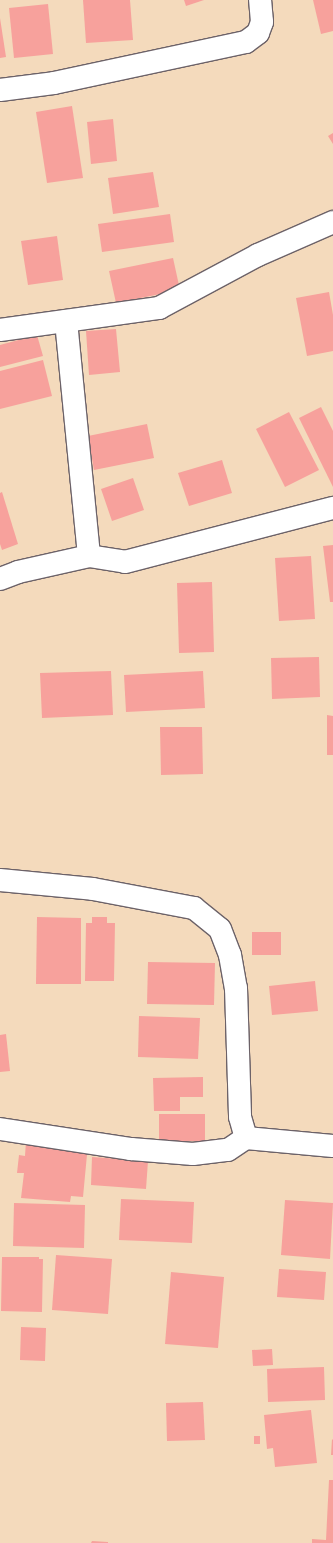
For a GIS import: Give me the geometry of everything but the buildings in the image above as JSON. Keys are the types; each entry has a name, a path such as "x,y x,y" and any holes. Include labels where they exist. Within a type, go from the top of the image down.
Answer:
{"street":[{"path":"0,90 54,83 246,42 258,33 262,22 260,0"},
{"path":"0,330 159,308 258,255 333,222"},
{"path":"66,321 89,556"},
{"path":"0,579 18,572 89,556 125,562 333,508"},
{"path":"0,880 93,889 194,908 220,929 230,955 236,988 240,1117 246,1138"},
{"path":"0,1128 131,1149 193,1154 228,1150 246,1138 333,1146"}]}
